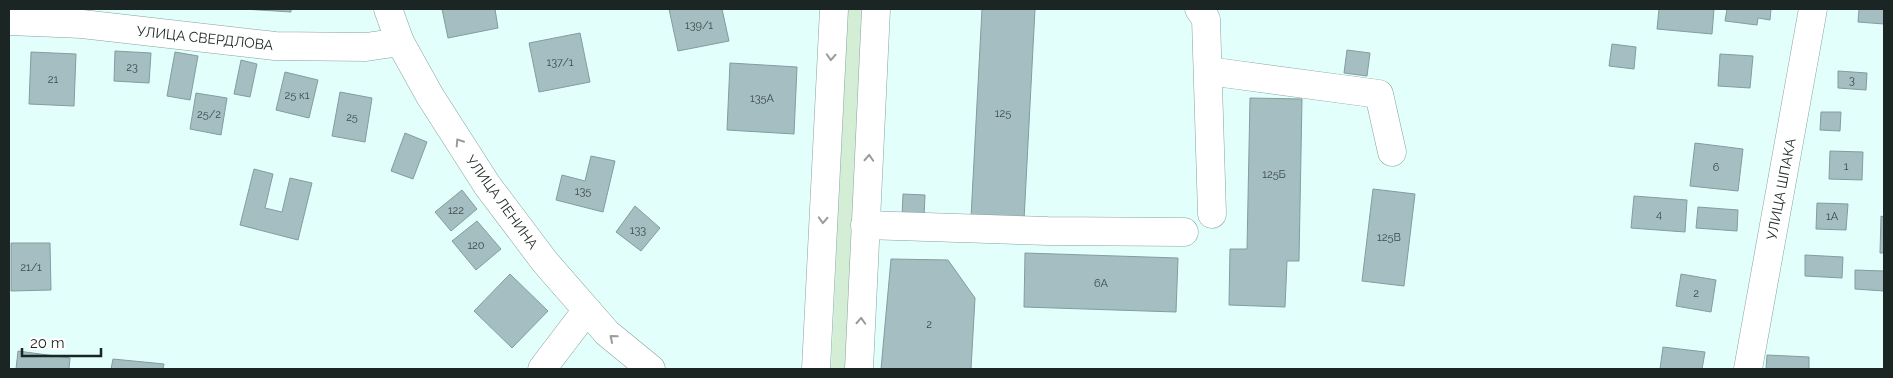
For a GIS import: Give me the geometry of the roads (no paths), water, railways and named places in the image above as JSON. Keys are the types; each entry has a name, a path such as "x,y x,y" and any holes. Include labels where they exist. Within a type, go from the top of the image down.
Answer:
{"street":[{"name":"УЛИЦА ЛЕНИНА","path":"388,9 400,42 430,96 487,184 545,262 607,334 651,369"},
{"path":"816,369 834,9"},
{"path":"859,369 876,9"},
{"path":"1199,9 1206,18 1212,214"},
{"name":"УЛИЦА ШПАКА","path":"1748,369 1814,9"},
{"name":"УЛИЦА СВЕРДЛОВА","path":"9,21 82,24 275,46 366,47 400,42"},
{"path":"1208,71 1379,94 1392,152"},
{"path":"866,226 1048,231 1184,232"},
{"path":"542,369 587,310"}]}
